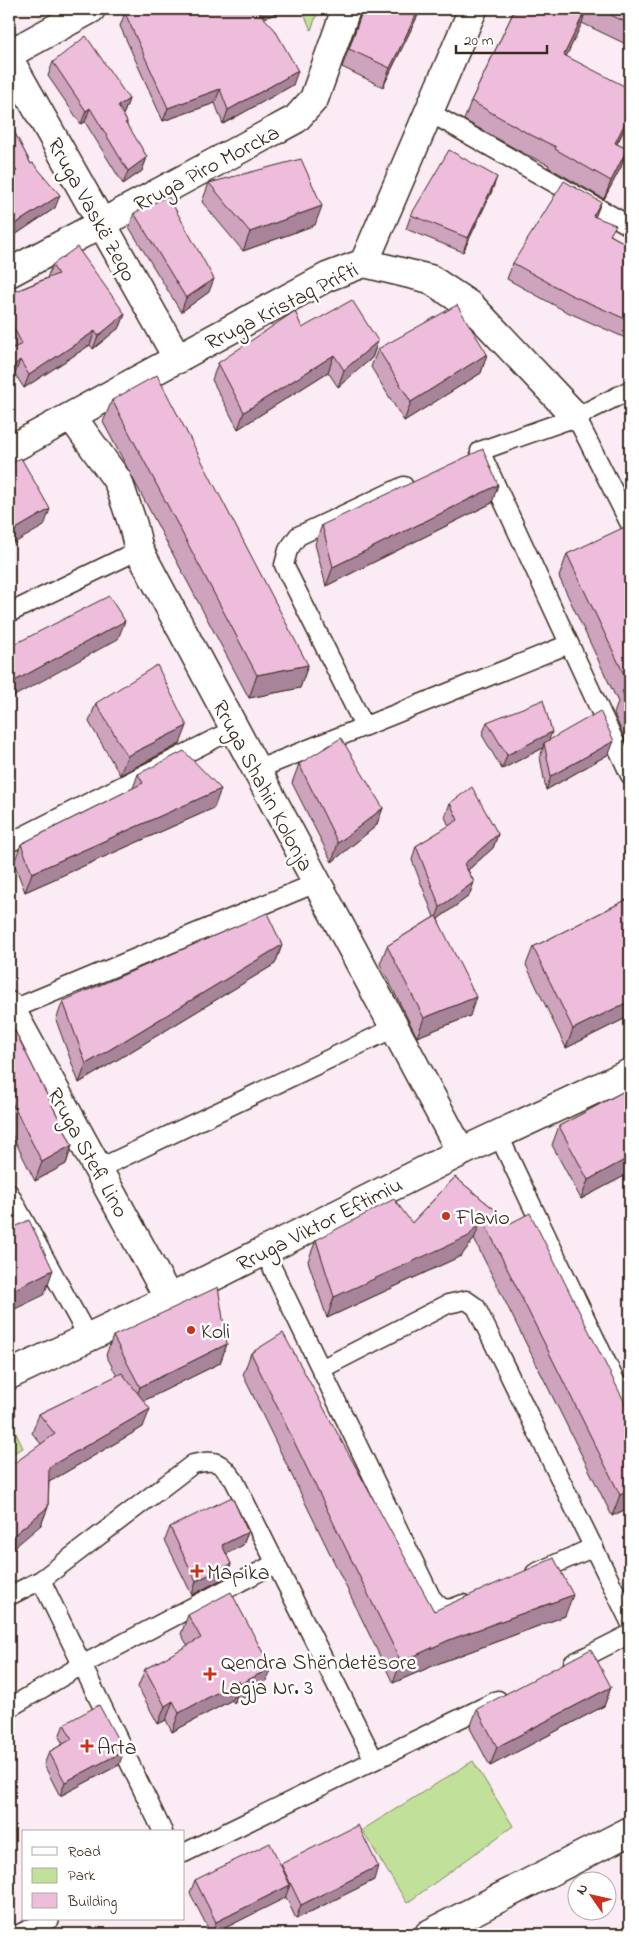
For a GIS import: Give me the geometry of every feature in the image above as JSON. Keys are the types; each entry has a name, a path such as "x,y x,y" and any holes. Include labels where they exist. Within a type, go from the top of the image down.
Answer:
{"street":[{"path":"9,54 91,9"},
{"name":"Rruga Piro Morcka","path":"9,273 296,119 314,99 346,9"},
{"name":"Rruga Kristaq Prifti","path":"9,450 327,278 364,263 473,9"},
{"name":"Rruga Vaskë Zeqo","path":"9,59 178,359"},
{"path":"364,263 430,279 472,307 576,417"},
{"name":"Rruga Shahin Kolonja","path":"72,417 118,481 133,525 139,550 461,1152"},
{"name":"Rruga Stefi Lino","path":"10,1008 169,1299"},
{"name":"Rruga Viktor Eftimiu","path":"9,1374 169,1299 498,1134 630,1073"},
{"path":"429,1934 630,1831"}],"lane":[{"path":"429,112 630,226"},
{"path":"462,459 576,417 630,390"},
{"path":"576,417 630,524"},
{"path":"480,451 630,774"},
{"path":"364,726 284,565 288,550 298,536 419,479"},
{"path":"9,613 139,550"},
{"path":"256,770 569,644"},
{"path":"9,843 234,729"},
{"path":"10,1008 316,883"},
{"path":"98,1169 394,1028"},
{"path":"498,1134 630,1412"},
{"path":"9,1193 88,1337"},
{"path":"264,1251 431,1597 440,1607 450,1609 477,1598"},
{"path":"321,1369 448,1304 466,1300 476,1307 630,1622"},
{"path":"9,1596 41,1580 193,1464 209,1461 222,1464 234,1480 374,1760"},
{"path":"522,1578 594,1547"},
{"path":"9,1708 82,1665 276,1563"},
{"path":"41,1580 162,1830"},
{"path":"560,1669 630,1634"},
{"path":"185,1853 516,1690"},
{"path":"19,1934 48,1920"}],"green space":[{"path":"302,9 319,9 311,30"},
{"path":"9,1419 23,1448 9,1455"},
{"path":"473,1761 513,1826 407,1903 362,1830"}],"building":[{"path":"132,9 256,9 275,30 298,71 228,110 220,89 168,108 125,13"},
{"path":"363,9 419,9 390,68 349,49"},
{"path":"515,9 586,9 564,55 630,89 630,113 615,143 627,149 611,181 555,149 556,147 471,101"},
{"path":"598,9 630,9 630,24"},
{"path":"86,36 129,99 118,106 127,122 125,123 147,157 128,171 90,108 86,111 53,62"},
{"path":"9,122 31,164 33,163 60,195 9,228 9,174 17,171 9,162"},
{"path":"449,150 497,177 468,238 411,215"},
{"path":"301,159 322,206 250,232 209,183"},
{"path":"564,181 601,202 593,216 616,225 610,235 630,246 630,321 571,295 513,263"},
{"path":"168,196 214,279 186,298 134,213"},
{"path":"77,247 125,314 98,336 95,331 29,375 20,360 9,370 9,350 22,344 9,318 9,294 58,274 52,265"},
{"path":"352,300 378,341 344,370 334,355 244,412 218,363 295,311 302,328"},
{"path":"457,305 487,354 411,402 378,349"},
{"path":"157,375 308,665 257,675 112,400"},
{"path":"483,449 498,485 333,567 322,525"},
{"path":"21,458 50,509 9,533 9,465"},
{"path":"629,525 630,528 630,687 567,554"},
{"path":"109,596 125,621 9,684 9,647"},
{"path":"157,665 187,726 127,756 96,703"},
{"path":"630,687 630,710 622,691"},
{"path":"543,700 552,732 507,755 487,722"},
{"path":"600,711 614,741 551,776 544,743"},
{"path":"341,738 383,808 338,843 299,764"},
{"path":"184,751 221,789 32,873 21,844 143,783 138,774"},
{"path":"472,787 498,834 464,864 474,882 440,907 416,846 458,820 450,803"},
{"path":"630,898 630,1001 573,1029 533,947"},
{"path":"267,913 282,945 86,1064 63,1001"},
{"path":"436,916 476,997 424,1018 387,946"},
{"path":"9,1019 72,1145 42,1162 9,1097"},
{"path":"630,1088 630,1157 588,1180 559,1126"},
{"path":"455,1177 511,1223 530,1213 630,1413 630,1490 620,1495 482,1218 469,1236 334,1297 316,1240 394,1199 412,1223"},
{"path":"29,1220 53,1270 9,1292 9,1230"},
{"path":"218,1287 227,1344 140,1387 113,1336"},
{"path":"283,1333 434,1611 554,1558 573,1595 449,1640 401,1662 251,1353"},
{"path":"122,1373 150,1409 49,1467 48,1507 9,1539 9,1467 55,1434 39,1414"},
{"path":"232,1497 248,1532 222,1545 231,1564 196,1581 170,1527"},
{"name":"Qendra Shëndetësore Lagja Nr. 3","path":"231,1592 271,1668 240,1684 239,1681 179,1713 173,1701 165,1706 145,1669 201,1638 188,1615"},
{"path":"591,1649 611,1687 497,1747 477,1709"},
{"path":"99,1705 124,1751 65,1782 49,1752 72,1739 64,1724"},
{"path":"358,1825 378,1866 301,1905 281,1864"},
{"path":"270,1843 290,1885 216,1922 195,1880"}],"place":[{"name":"Flavio","path":"446,1216"},
{"name":"Koli","path":"191,1330"},
{"name":"Mapika","path":"197,1571"},
{"name":"Qendra Shëndetësore Lagja Nr. 3","path":"210,1674"},
{"name":"Arta","path":"87,1746"}]}
